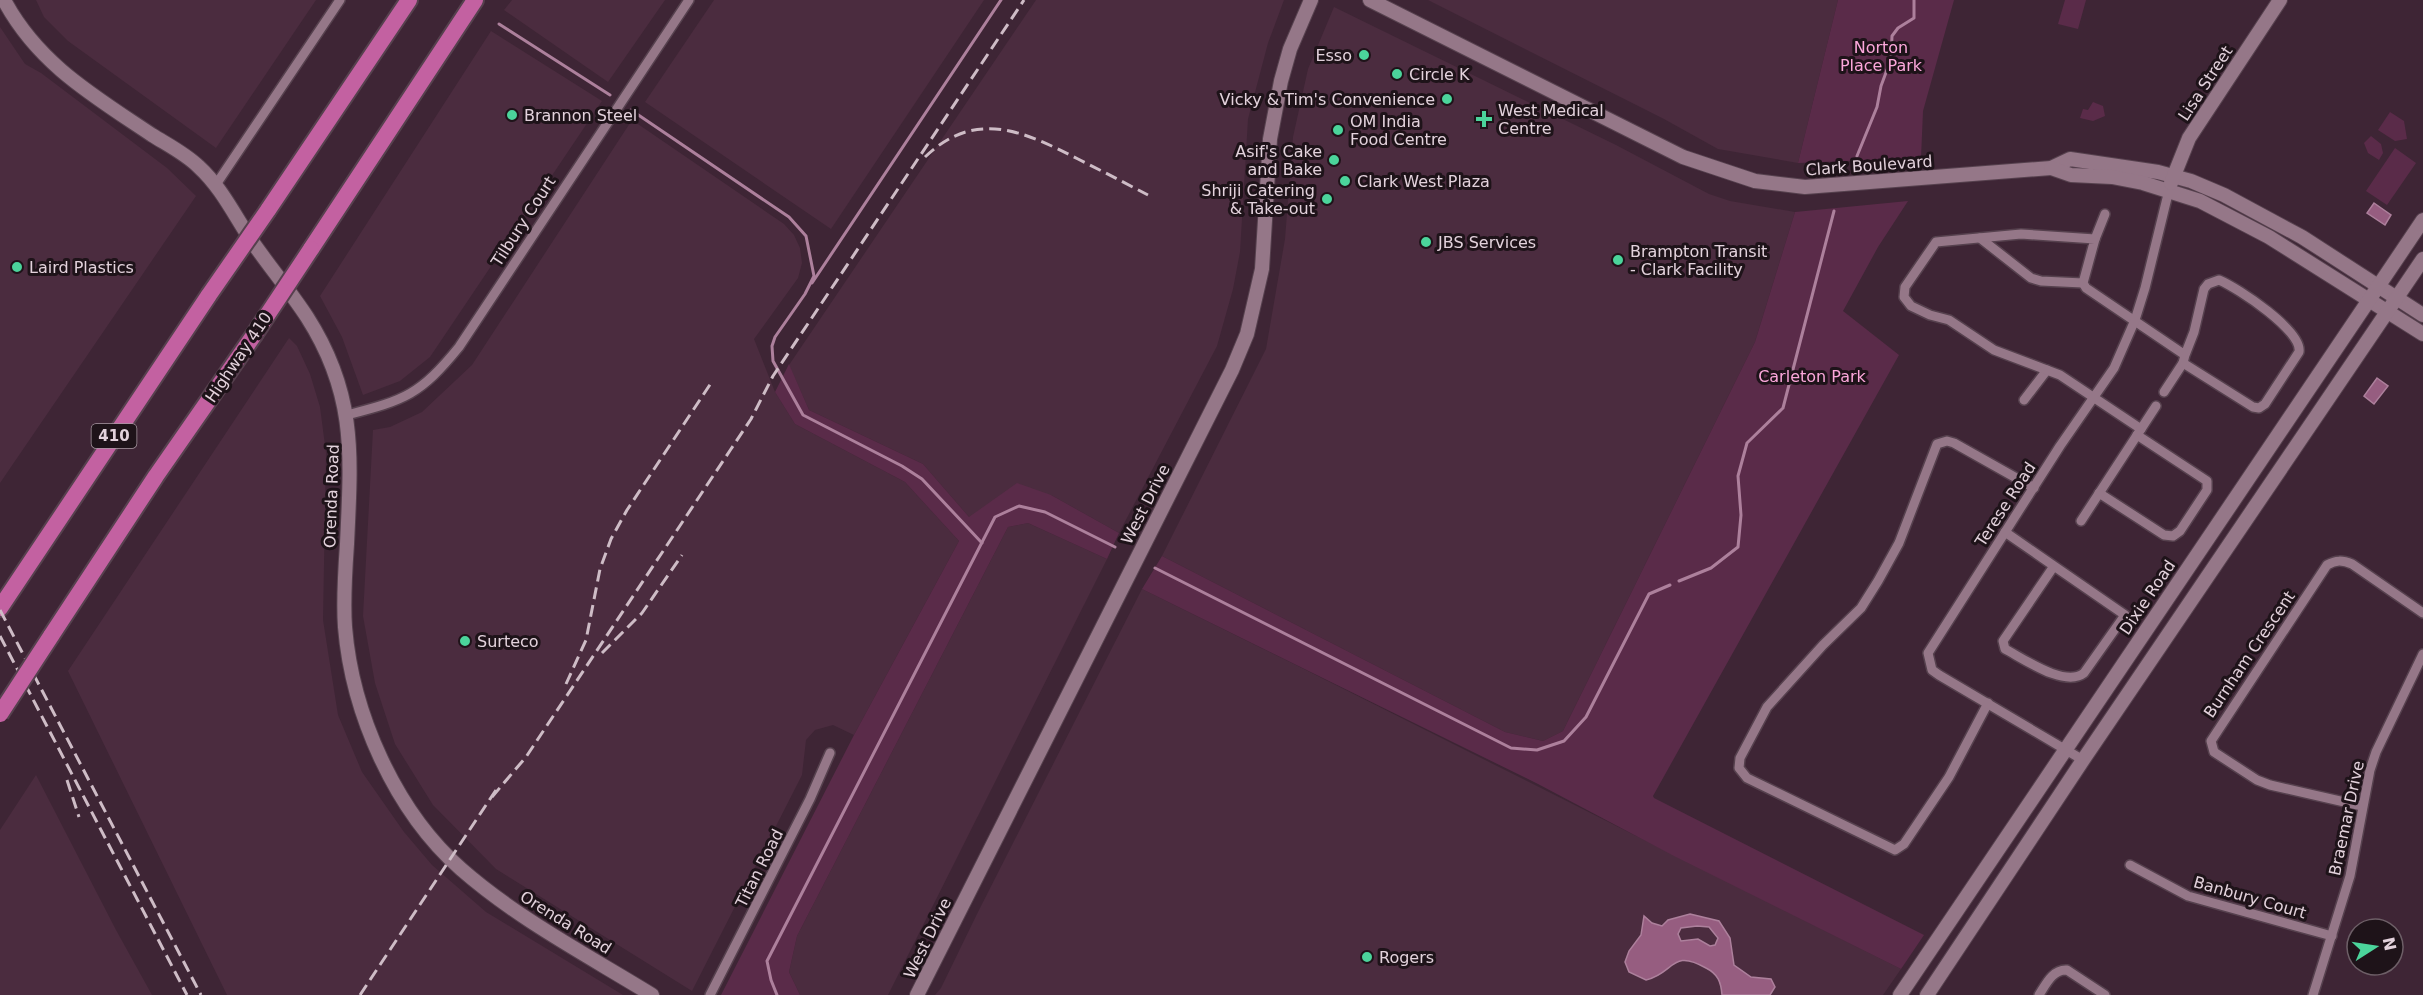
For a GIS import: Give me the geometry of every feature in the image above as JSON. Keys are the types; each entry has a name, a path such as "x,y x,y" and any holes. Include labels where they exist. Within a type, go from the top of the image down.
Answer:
{"highway":[{"name":"410","path":"0,608 410,0"},
{"name":"Highway 410","path":"0,714 156,476 254,335 476,0"}],"street":[{"name":"Orenda Road","path":"4,0 14,20 48,60 82,88 201,168 308,318 335,373 347,415 350,445 344,603 345,629 356,693 385,767 403,800 427,832 458,866 503,902 652,995"},
{"path":"215,186 340,0"},
{"name":"Tilbury Court","path":"347,415 392,403 421,388 436,375 459,347 689,0"},
{"name":"West Drive","path":"917,995 1232,370 1243,344 1257,299 1263,269 1270,139 1279,92 1290,49 1311,0"},
{"name":"Clark Boulevard","path":"1370,0 1683,157 1755,181 1817,187 2051,168 2070,159 2115,164 2173,176 2224,195 2294,232 2423,315"},
{"name":"Lisa Street","path":"2169,190 2188,138 2280,0"},
{"name":"Clark Boulevard","path":"2051,168 2071,175 2112,177 2169,190 2200,201 2238,220 2423,334"},
{"name":"Terese Road","path":"2083,760 1932,670 1928,652 2114,368 2135,320 2145,288 2169,190"},
{"path":"2105,214 2095,239 2083,283 2086,288 2135,320 2184,359 2253,407 2259,408 2265,404 2299,352 2299,342 2276,318 2219,280 2208,284 2204,289 2194,332 2184,359 2164,392"},
{"name":"Dixie Road","path":"1900,995 2423,220"},
{"path":"2095,239 2021,234 1936,242 1905,288 1904,297 1911,306 1930,315 1949,320 1994,350 2060,375 2207,481 2207,490 2180,531 2173,536 2164,535 2099,494"},
{"path":"1980,238 2031,278 2041,281 2083,283"},
{"path":"1927,995 2083,760 2423,259"},
{"path":"2024,400 2047,370"},
{"path":"2080,521 2156,405"},
{"path":"1988,704 1949,777 1904,844 1895,850 1747,778 1739,768 1740,758 1767,707 1823,645 1861,608 1878,581 1899,543 1937,444 1947,441 1954,443 2034,488"},
{"path":"2005,532 2125,615 2079,678 2069,678 2050,672 2005,649 2003,641 2054,566"},
{"name":"Burnham Crescent","path":"2362,806 2283,789 2258,780 2214,752 2211,741 2327,565 2334,561 2352,564 2423,613"},
{"name":"Braemar Drive","path":"2313,995 2349,876 2362,806 2376,752 2423,654"},
{"name":"Titan Road","path":"710,995 810,800 830,753"},
{"name":"Banbury Court","path":"2130,865 2188,896 2332,936"},
{"path":"2039,995 2052,975 2061,969 2067,970 2105,995"}],"shaded area":[{"path":"36,0 316,0 216,148 68,41 44,17"},
{"path":"512,0 665,0 608,82 504,10"},
{"path":"714,0 984,0 831,229 645,102"},
{"path":"1036,0 1284,0 1268,43 1248,119 1240,252 1233,289 1217,346 1119,533 1051,495 969,517 923,464 809,410 789,365"},
{"path":"1428,0 1838,0 1798,163 1718,149 1664,119"},
{"path":"1334,7 1616,145 1709,194 1730,201 1795,212 1755,342 1563,731 1543,741 1505,732 1162,556 1266,349 1285,239 1293,137 1308,69"},
{"path":"0,27 25,64 41,73 167,168 196,196 0,483"},
{"path":"491,31 602,101 430,357 400,381 363,395 342,337 320,296"},
{"path":"632,120 784,224 794,235 800,248 802,263 798,278 754,339 775,392 795,424 905,482 959,541 854,735 833,725 815,730 806,740 802,775 692,991 496,869 433,805 395,744 375,683 363,616 373,430 390,427 422,412 472,365"},
{"path":"2374,203 2391,215 2385,225 2367,213"},
{"path":"289,338 297,346 310,374 320,407 326,453 323,620 338,715 362,772 404,832 432,865 486,912 623,995 227,995 68,671"},
{"path":"2377,378 2388,386 2374,404 2364,396"},
{"path":"1028,523 1107,559 888,995 800,995 789,972 797,936 1008,527"},
{"path":"1142,589 1901,969 1883,995 935,995 941,988"},
{"path":"36,775 152,995 0,995 0,830"},
{"path":"1690,914 1719,921 1730,938 1734,965 1751,977 1771,979 1775,987 1770,995 1722,995 1720,982 1713,973 1695,962 1686,960 1679,961 1655,977 1646,980 1629,972 1625,962 1629,951 1641,935 1644,916 1652,923 1662,926 1668,920","holes":["1709,927 1718,938 1715,945 1710,946 1698,939 1681,941 1678,934 1681,928"]}],"green space":[{"name":"Norton Place Park","path":"1838,0 1954,0 1923,111 1921,158 1798,163"},
{"path":"2065,0 2086,0 2078,29 2058,24"},
{"path":"2093,102 2103,106 2105,116 2093,121 2080,118 2083,109 2088,110"},
{"path":"2390,112 2404,121 2407,139 2395,141 2378,130"},
{"path":"2371,136 2381,144 2383,153 2379,160 2368,153 2364,143"},
{"path":"2395,148 2416,163 2387,205 2366,191"},
{"name":"Carleton Park","path":"1908,201 1878,247 1843,311 1899,355 1653,796 1924,935 1901,969 1674,856 1538,784 1142,589 1162,556 1505,732 1543,741 1563,731 1755,342 1795,212"},
{"path":"789,364 809,410 923,464 969,517 1017,483 1051,495 1119,533 1107,559 1028,523 1008,527 797,936 789,972 800,995 721,995 854,735 959,541 905,482 795,424 775,392"}],"waterway":[{"path":"812,283 1001,0"},
{"path":"1857,156 1877,107 1881,86 1891,59 1892,36 1898,28 1914,18 1914,0"},
{"path":"499,24 610,95"},
{"path":"631,110 789,217 806,236 814,276 805,294 775,337 772,346 773,361 803,415 902,466 922,479 982,543"},
{"path":"1679,581 1711,568 1738,547 1741,515 1738,476 1747,443 1783,408 1834,211"},
{"path":"777,995 767,961 995,517 1019,506 1045,512 1115,547"},
{"path":"1155,568 1511,748 1537,750 1564,741 1586,717 1649,594 1670,585"}],"railway":[{"path":"492,797 526,757 751,419 773,376 1024,0"},
{"path":"925,157 944,142 963,133 982,129 1001,130 1039,140 1148,195"},
{"path":"566,684 586,640 600,569 611,539 627,510 713,380"},
{"path":"602,653 642,613 682,555"},
{"path":"0,610 201,995"},
{"path":"0,636 187,995"},
{"path":"67,780 79,817"},
{"path":"360,995 496,790"}],"place":[{"name":"Esso","path":"1364,55"},
{"name":"Circle K","path":"1397,74"},
{"name":"Vicky & Tim's Convenience","path":"1447,99"},
{"name":"Brannon Steel","path":"512,115"},
{"name":"West Medical Centre","path":"1484,119"},
{"name":"OM India Food Centre","path":"1338,130"},
{"name":"Asif's Cake and Bake","path":"1334,160"},
{"name":"Clark West Plaza","path":"1345,181"},
{"name":"Shriji Catering & Take-out","path":"1327,199"},
{"name":"JBS Services","path":"1426,242"},
{"name":"Brampton Transit - Clark Facility","path":"1618,260"},
{"name":"Laird Plastics","path":"17,267"},
{"name":"Surteco","path":"465,641"},
{"name":"Rogers","path":"1367,957"}]}
